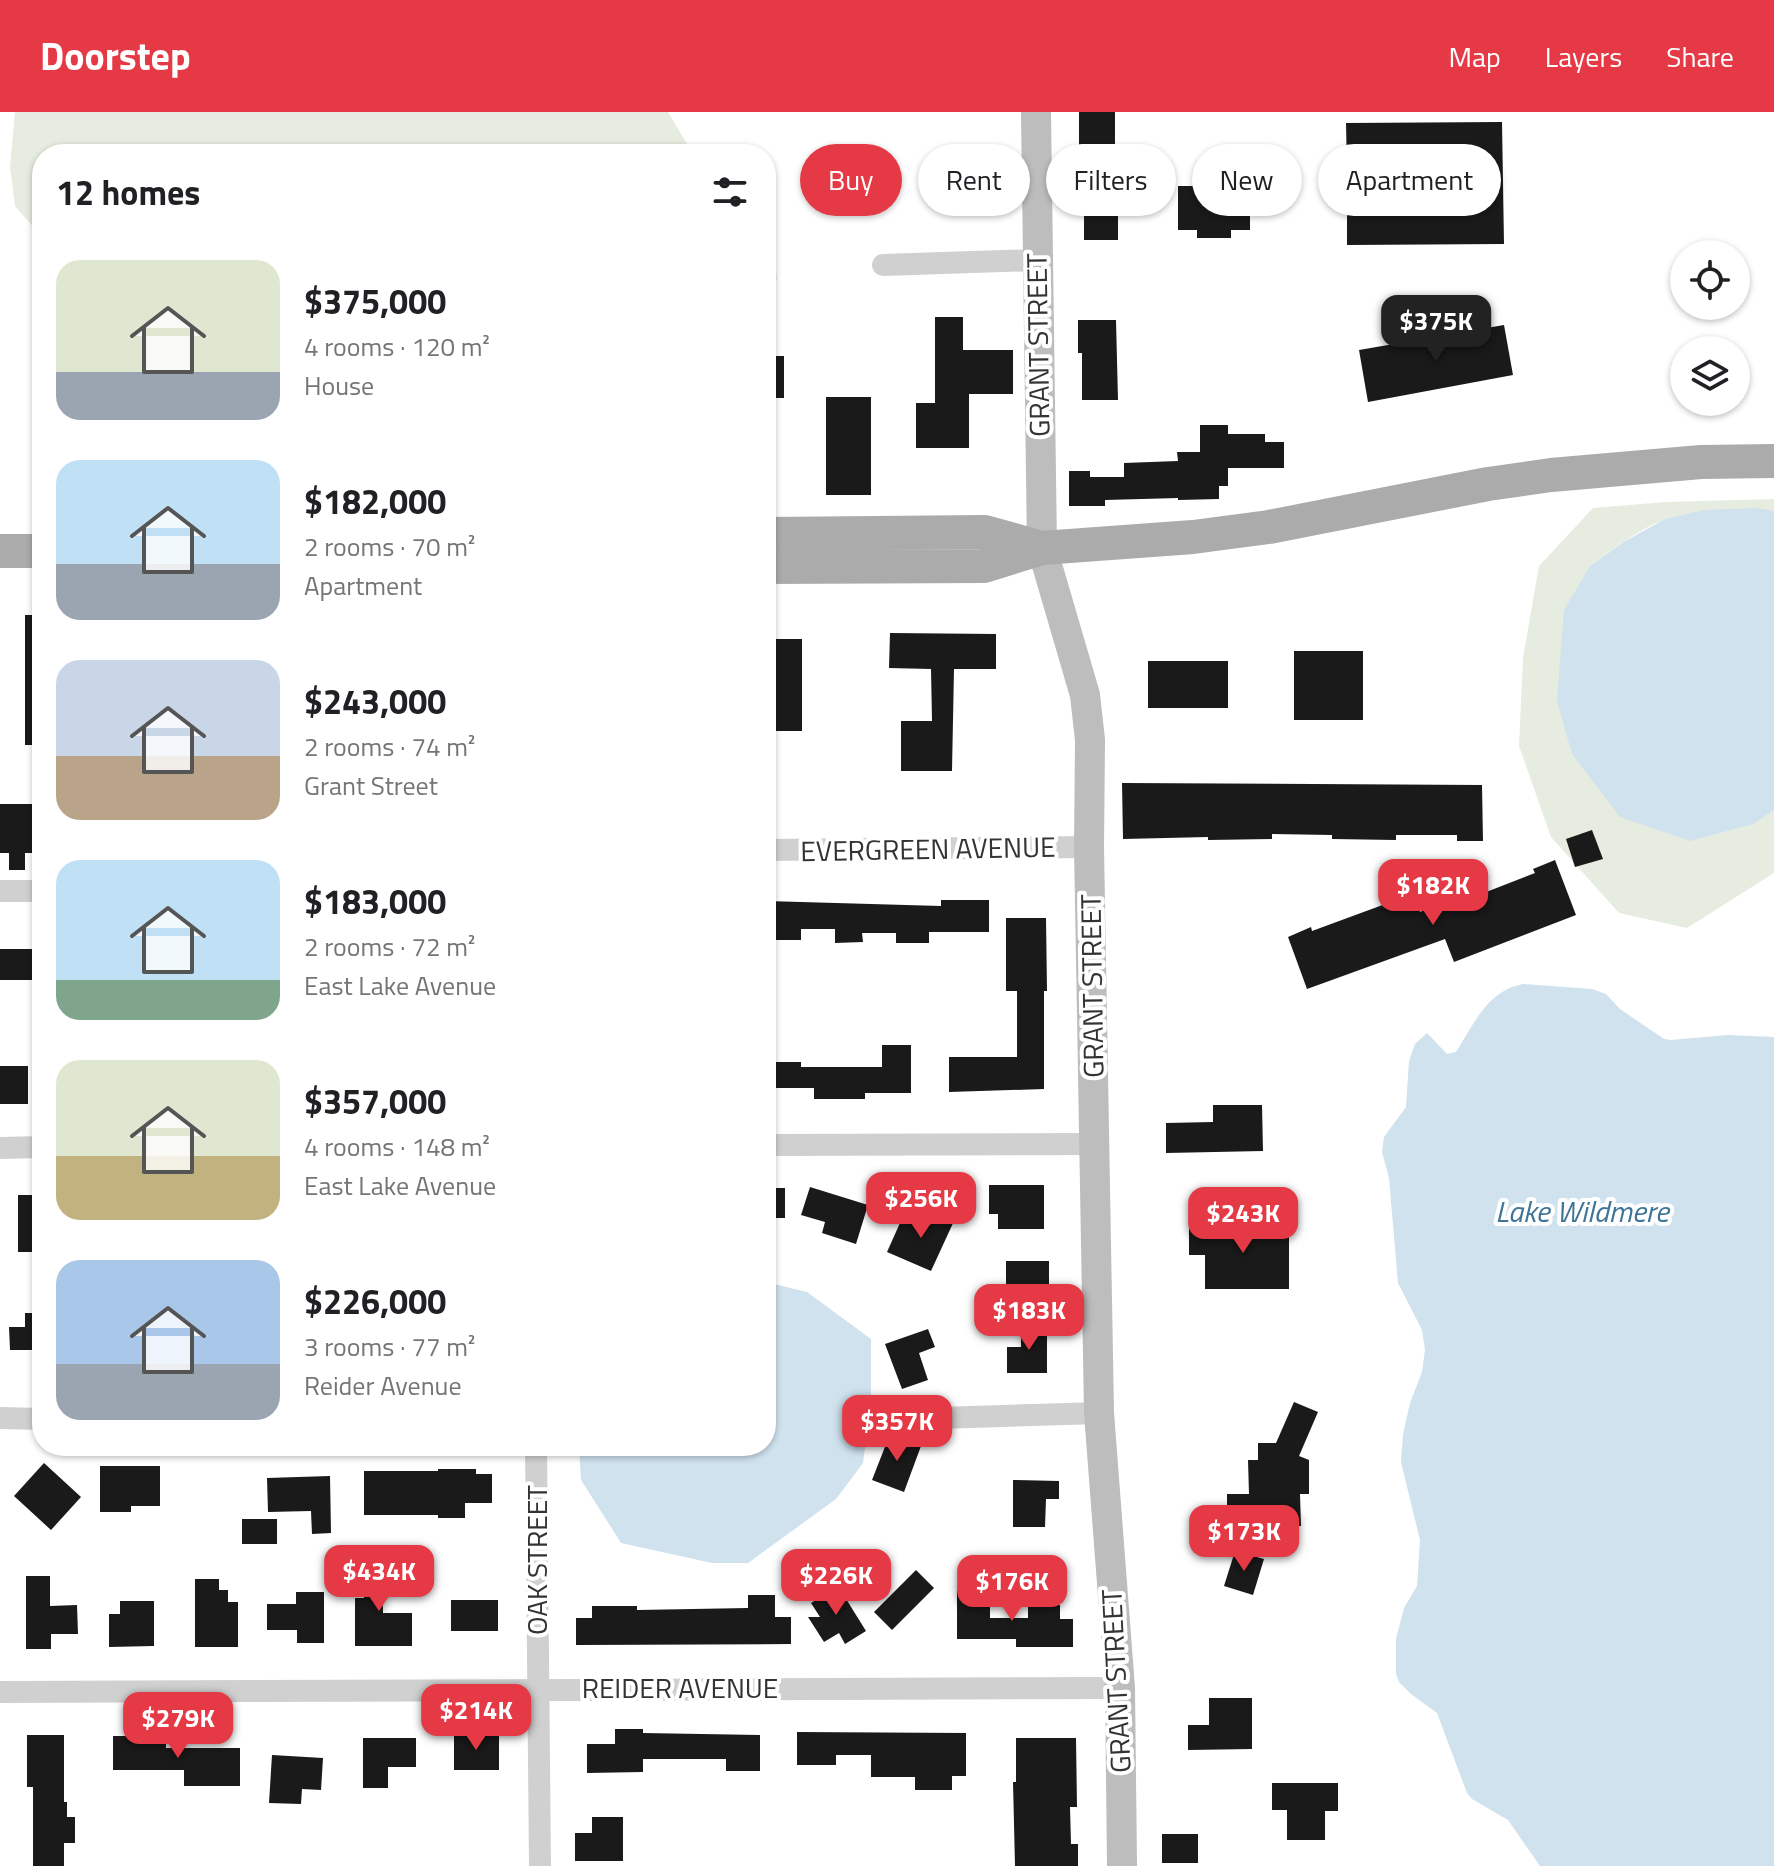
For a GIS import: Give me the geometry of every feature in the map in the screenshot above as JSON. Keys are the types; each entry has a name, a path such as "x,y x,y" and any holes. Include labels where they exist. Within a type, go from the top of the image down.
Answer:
{"main road":[{"path":"776,567 984,566 1042,548 1193,537 1269,527 1488,484 1551,475 1635,466 1774,461"},
{"path":"776,534 985,532 1042,548"},
{"path":"0,551 32,551"}],"street":[{"name":"GRANT STREET","path":"1036,112 1042,548 1085,695 1090,740 1089,847 1099,1413 1120,1688 1122,1866"},
{"path":"883,265 1036,260"},
{"name":"EVERGREEN AVENUE","path":"776,850 1089,847"},
{"path":"0,891 32,891"},
{"path":"776,1145 1094,1144"},
{"path":"0,1148 32,1147"},
{"path":"938,1418 1099,1413"},
{"path":"0,1418 32,1419"},
{"name":"OAK STREET","path":"536,1456 540,1866"},
{"name":"REIDER AVENUE","path":"0,1692 1120,1688"}],"shaded area":[{"path":"15,112 668,112 687,144 32,144 32,226 15,206 10,167"},
{"path":"1774,499 1774,511 1718,512 1663,520 1634,535 1590,566 1752,824 1774,810 1774,873 1687,928 1619,913 1551,837 1519,746 1523,658 1539,566 1593,508"}],"water":[{"path":"1756,508 1774,511 1774,810 1753,824 1690,841 1620,817 1572,754 1557,701 1564,610 1590,566 1625,541 1665,519 1705,510"},
{"name":"Lake Wildmere","path":"1523,984 1592,989 1606,994 1620,1009 1664,1039 1728,1035 1774,1037 1774,1866 1540,1866 1508,1820 1467,1793 1437,1713 1411,1694 1396,1674 1396,1639 1404,1608 1417,1586 1420,1540 1401,1462 1403,1434 1422,1372 1425,1350 1422,1330 1398,1283 1389,1178 1382,1152 1384,1137 1406,1107 1409,1061 1415,1044 1427,1033 1447,1054 1456,1052 1491,1001"},
{"path":"776,1284 807,1292 871,1339 871,1403 863,1463 836,1499 748,1563 712,1563 621,1543 581,1480 580,1456 776,1456"}],"building":[{"path":"1079,112 1115,112 1115,144 1079,144"},
{"path":"1502,122 1504,244 1347,245 1347,216 1501,216 1501,144 1346,144 1346,123"},
{"path":"1178,186 1192,186 1192,216 1250,216 1250,230 1231,230 1231,238 1197,238 1197,230 1178,230"},
{"path":"1084,216 1118,216 1118,240 1084,240"},
{"path":"935,317 963,317 963,350 1013,350 1013,394 969,394 969,448 916,448 916,403 935,403"},
{"path":"1078,320 1116,320 1118,400 1082,400"},
{"path":"1504,325 1513,375 1368,402 1359,350"},
{"path":"776,356 784,356 784,398 776,398"},
{"path":"826,397 871,397 871,495 826,495"},
{"path":"1200,425 1228,425 1228,434 1265,434 1265,442 1284,442 1284,468 1228,468 1228,486 1219,486 1219,499 1105,500 1105,506 1069,506 1069,471 1090,471 1090,477 1124,477 1124,463 1178,461 1177,452 1200,452"},
{"path":"25,615 32,615 32,745 25,745"},
{"path":"890,633 996,634 996,669 954,669 952,771 901,771 901,721 932,721 931,669 889,668"},
{"path":"776,639 802,639 802,731 776,731"},
{"path":"1294,651 1363,651 1363,720 1294,720"},
{"path":"1148,661 1228,661 1228,708 1148,708"},
{"path":"1122,783 1482,785 1483,841 1457,841 1457,835 1396,835 1396,840 1272,834 1272,839 1123,839"},
{"path":"0,804 32,804 32,853 25,853 25,870 9,870 9,853 0,853"},
{"path":"1592,830 1603,859 1575,867 1566,839"},
{"path":"1555,860 1576,915 1454,962 1445,939 1307,989 1288,937 1388,903 1386,900 1412,890 1420,912 1456,898 1458,903 1535,873 1533,869"},
{"path":"941,900 989,900 989,932 929,932 929,943 896,943 896,933 862,933 863,942 835,943 835,929 801,929 801,940 776,940 776,901 941,906"},
{"path":"1006,918 1046,918 1044,1089 949,1092 949,1057 1017,1057 1017,991 1006,991"},
{"path":"0,949 32,949 32,980 0,980"},
{"path":"882,1045 911,1045 911,1093 865,1093 865,1099 814,1099 814,1088 776,1088 776,1062 801,1062 801,1067 882,1067"},
{"path":"0,1066 28,1066 28,1104 0,1104"},
{"path":"1213,1105 1262,1105 1263,1151 1166,1153 1166,1123 1213,1122"},
{"path":"989,1185 1044,1185 1044,1229 998,1229 998,1214 989,1214"},
{"path":"810,1187 868,1205 856,1244 822,1233 825,1222 801,1215"},
{"path":"776,1188 785,1188 785,1218 776,1218"},
{"path":"18,1195 32,1195 32,1252 18,1252"},
{"path":"936,1213 954,1221 931,1271 887,1252 904,1214 930,1225"},
{"path":"1189,1224 1289,1224 1289,1289 1205,1289 1205,1255 1189,1255"},
{"path":"1006,1261 1049,1261 1049,1286 1033,1286 1033,1311 1006,1311"},
{"path":"25,1313 32,1313 32,1350 10,1350 9,1327 25,1327"},
{"path":"1021,1326 1047,1326 1047,1373 1007,1373 1007,1347 1021,1347"},
{"path":"928,1329 935,1347 919,1353 928,1380 902,1389 885,1344"},
{"path":"1294,1402 1318,1412 1299,1456 1309,1460 1309,1494 1300,1494 1301,1526 1227,1527 1227,1494 1249,1494 1248,1460 1258,1460 1258,1443 1276,1443"},
{"path":"890,1434 921,1446 904,1492 872,1480"},
{"path":"44,1463 81,1497 51,1530 14,1496"},
{"path":"100,1466 160,1466 160,1506 131,1506 131,1512 100,1512"},
{"path":"476,1469 476,1474 492,1474 492,1503 465,1503 465,1518 364,1515 364,1471"},
{"path":"330,1476 331,1533 312,1534 311,1511 268,1512 267,1478"},
{"path":"1013,1480 1059,1481 1059,1499 1046,1499 1045,1527 1013,1527"},
{"path":"242,1519 277,1519 277,1544 242,1544"},
{"path":"1235,1551 1264,1559 1253,1595 1224,1586"},
{"path":"364,1557 382,1557 383,1613 412,1613 412,1646 355,1646 355,1598 364,1598"},
{"path":"916,1570 934,1588 892,1630 874,1612"},
{"path":"26,1576 50,1576 50,1606 77,1605 78,1634 51,1634 51,1649 26,1649"},
{"path":"195,1579 219,1579 219,1590 228,1590 228,1602 238,1602 238,1647 195,1647"},
{"path":"838,1586 866,1631 845,1644 839,1633 824,1642 808,1617 820,1617 811,1603"},
{"path":"957,1591 990,1591 990,1618 1028,1618 1028,1605 1060,1605 1060,1619 1073,1619 1073,1647 1016,1647 1016,1639 957,1639"},
{"path":"296,1592 324,1592 324,1643 297,1643 297,1630 267,1630 267,1604 296,1604"},
{"path":"748,1595 775,1595 775,1617 791,1617 791,1644 576,1645 576,1618 592,1618 592,1606 637,1606 637,1610 748,1608"},
{"path":"451,1600 498,1600 498,1631 451,1631"},
{"path":"120,1601 154,1601 154,1646 109,1647 109,1614 120,1614"},
{"path":"1209,1698 1252,1698 1252,1749 1188,1750 1188,1725 1209,1725"},
{"path":"615,1729 643,1729 643,1733 760,1735 760,1771 726,1771 726,1759 643,1759 643,1772 587,1773 587,1744 615,1744"},
{"path":"797,1732 966,1733 966,1776 952,1776 952,1790 915,1790 915,1777 871,1777 871,1755 836,1755 836,1765 797,1765"},
{"path":"454,1733 499,1733 499,1770 454,1770"},
{"path":"27,1735 64,1735 64,1802 67,1802 67,1817 75,1817 75,1843 64,1843 64,1866 33,1866 33,1787 27,1787"},
{"path":"113,1736 166,1736 166,1748 240,1748 240,1786 184,1786 184,1770 113,1770"},
{"path":"363,1738 416,1738 416,1767 388,1767 388,1788 363,1788"},
{"path":"1016,1738 1076,1738 1077,1807 1070,1807 1071,1844 1078,1844 1078,1866 1015,1866 1013,1782 1016,1782"},
{"path":"272,1755 323,1758 321,1790 302,1789 301,1804 269,1803"},
{"path":"1272,1783 1338,1783 1338,1811 1325,1811 1325,1840 1287,1840 1287,1810 1272,1810"},
{"path":"592,1817 623,1817 623,1861 575,1861 575,1833 592,1833"},
{"path":"1162,1834 1198,1834 1198,1863 1162,1863"}]}
